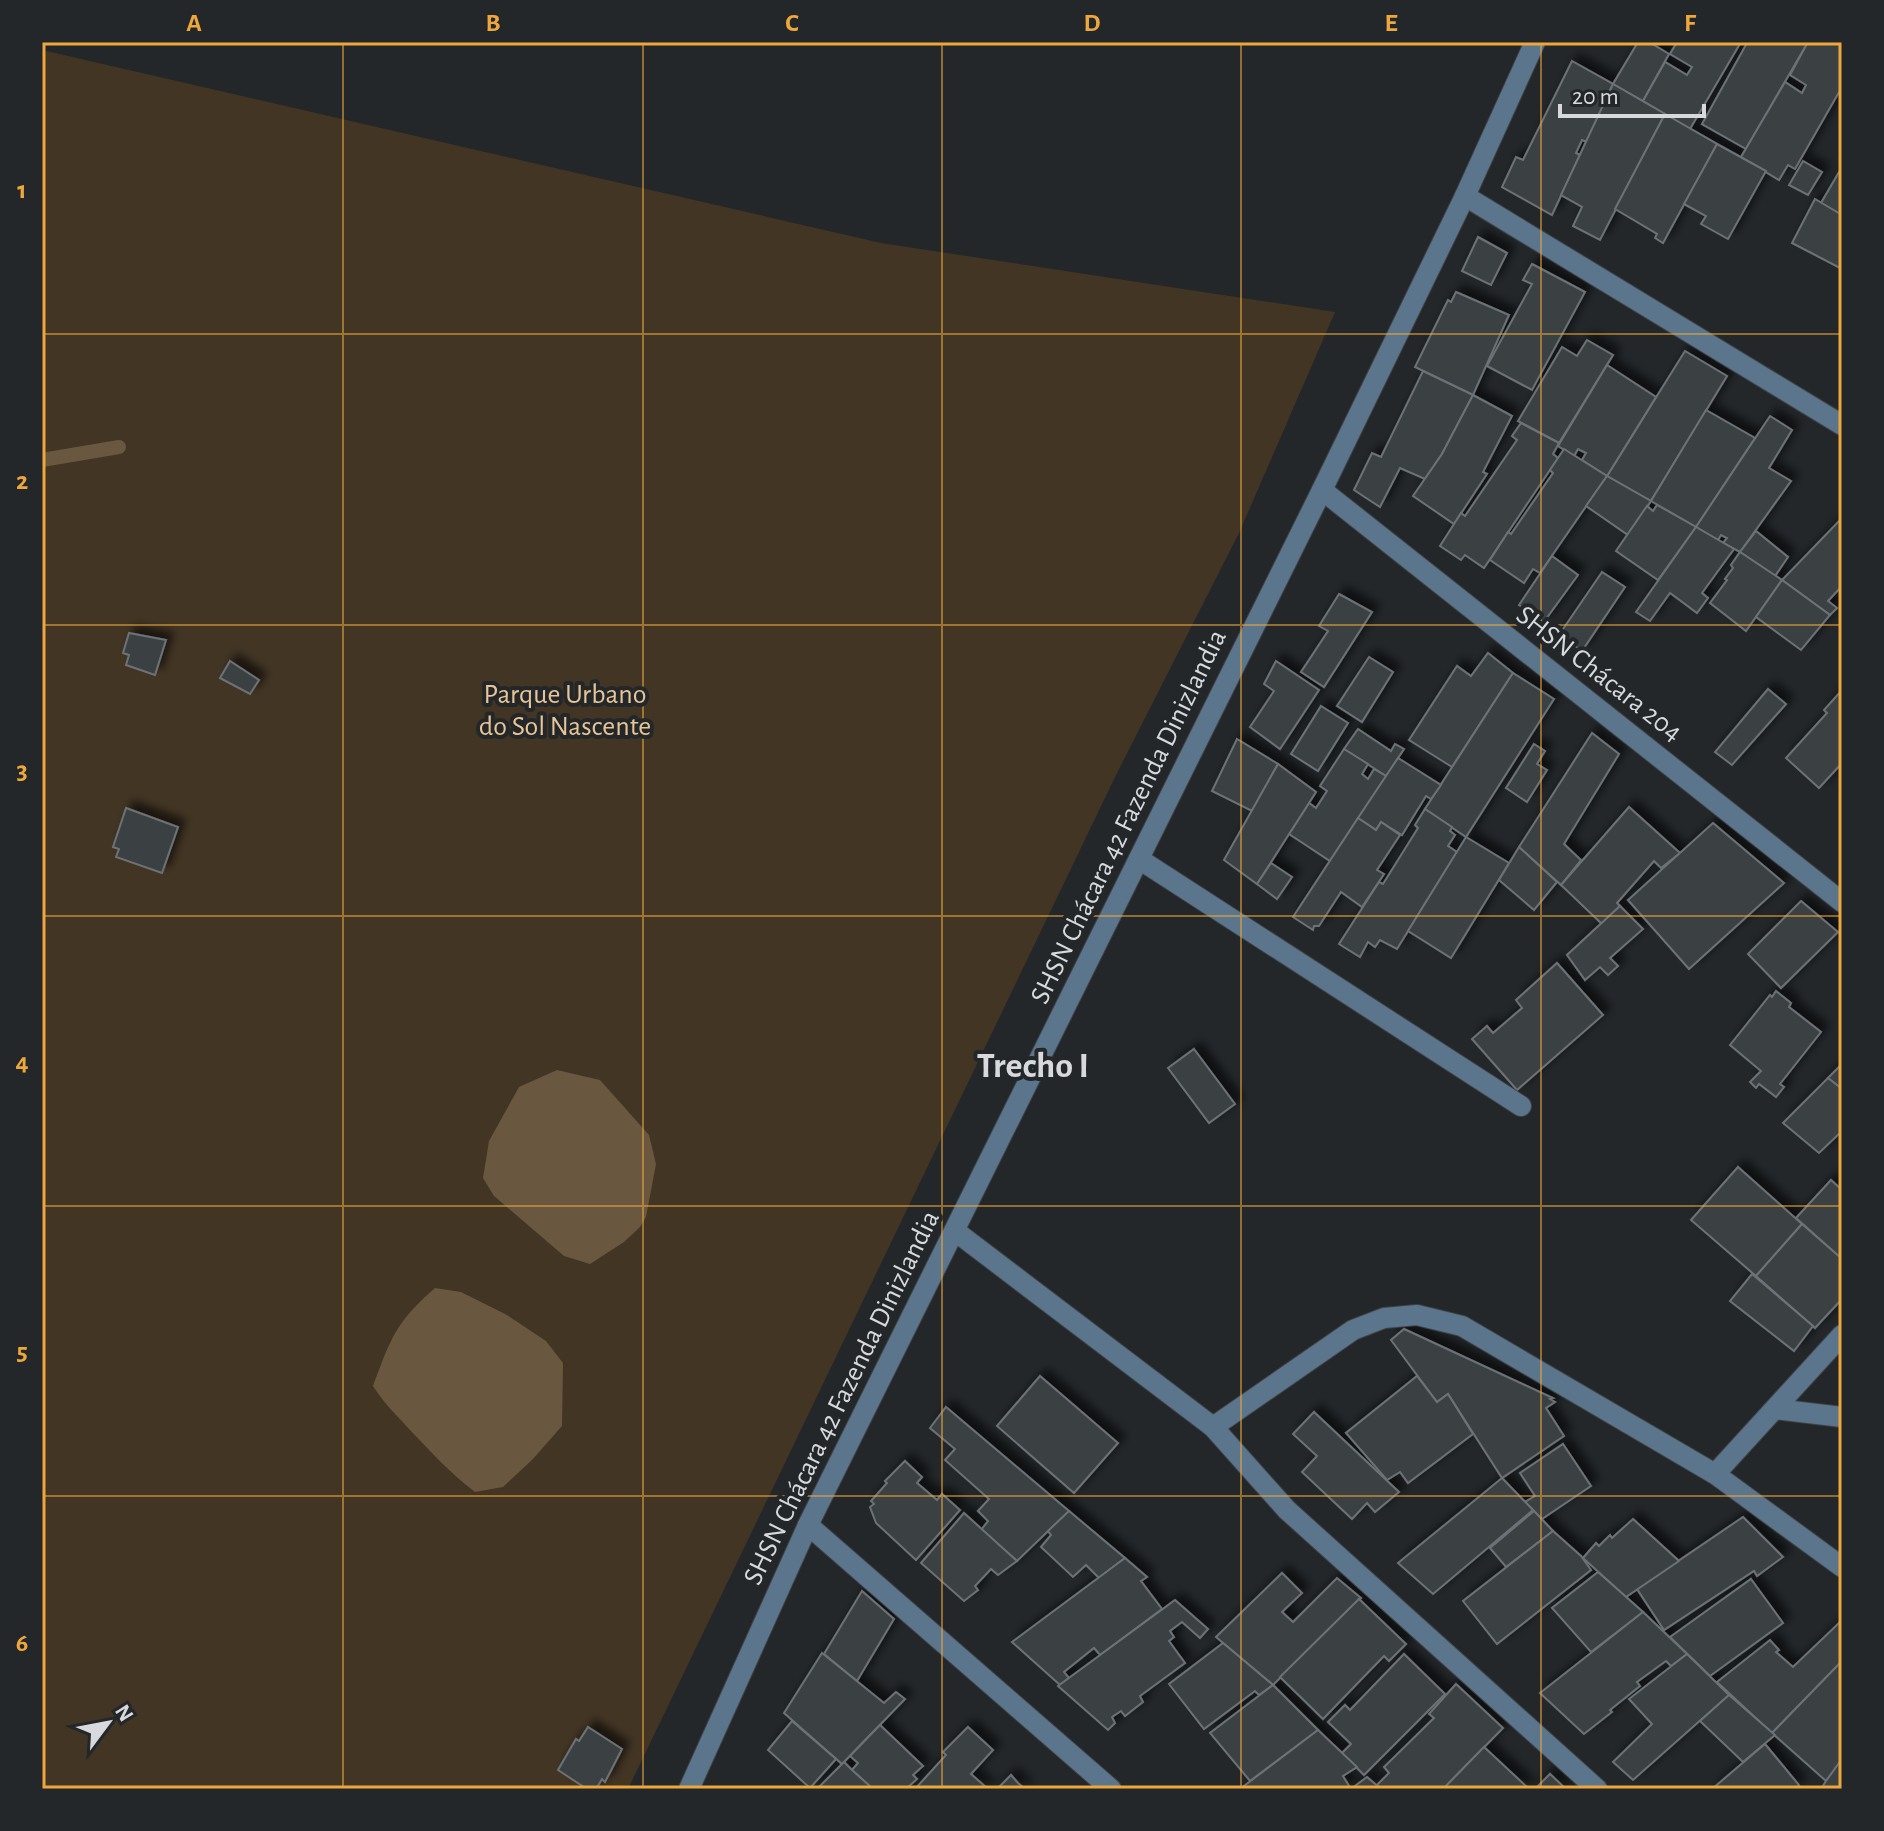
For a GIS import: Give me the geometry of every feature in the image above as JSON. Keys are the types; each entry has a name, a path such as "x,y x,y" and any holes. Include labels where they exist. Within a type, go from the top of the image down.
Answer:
{"street":[{"name":"SHSN Chácara 42 Fazenda Dinizlandia","path":"689,1789 808,1525 1322,490 1465,196 1535,42"},
{"path":"1465,196 1842,425"},
{"name":"SHSN Chácara 204","path":"1322,490 1842,902"},
{"path":"1139,859 1521,1106"},
{"path":"955,1231 1213,1427 1287,1510 1597,1789"},
{"path":"1213,1427 1353,1330 1384,1318 1417,1315 1462,1326 1715,1474 1842,1567"},
{"path":"1715,1474 1842,1335"},
{"path":"1775,1409 1842,1417"},
{"path":"808,1525 1111,1789"}],"green space":[{"name":"Parque Urbano do Sol Nascente","path":"42,50 881,243 1335,312 1239,533 1117,773 628,1789 42,1789"}],"shaded area":[{"path":"557,1070 600,1080 649,1135 656,1164 646,1217 640,1227 624,1242 590,1264 564,1256 494,1196 483,1178 489,1141 519,1087"},
{"path":"435,1288 461,1292 507,1315 546,1341 563,1363 562,1426 503,1487 475,1492 449,1470 386,1404 373,1386 396,1332 411,1311"}],"building":[{"path":"1638,42 1649,42 1669,54 1643,101 1613,84"},
{"path":"1677,42 1741,42 1690,129 1643,101 1665,62 1687,75 1692,67 1670,54"},
{"path":"1746,42 1808,42 1746,149 1702,124"},
{"path":"1808,42 1842,42 1842,87 1795,169 1788,165 1779,180 1741,157 1785,82 1802,93 1806,85 1790,75"},
{"path":"1572,61 1613,84 1587,142 1582,140 1576,153 1580,155 1552,215 1502,187 1516,157 1523,160"},
{"path":"1613,84 1665,114 1600,240 1573,226 1582,207 1561,195"},
{"path":"1665,114 1717,144 1663,243 1655,238 1657,234 1615,209"},
{"path":"1717,144 1766,171 1728,239 1701,224 1706,216 1684,204"},
{"path":"1803,161 1822,172 1808,195 1789,185"},
{"path":"1842,167 1842,211 1840,214 1821,203"},
{"path":"1815,199 1842,215 1842,269 1792,243"},
{"path":"1478,237 1507,253 1491,285 1462,271"},
{"path":"1532,264 1585,292 1532,390 1487,366 1532,284 1523,280"},
{"path":"1456,292 1509,315 1473,395 1415,367 1448,300 1451,302"},
{"path":"1587,340 1613,355 1559,443 1518,421 1562,347 1577,356"},
{"path":"1685,351 1727,376 1651,501 1607,476"},
{"path":"1607,365 1656,397 1607,476 1582,460 1586,453 1578,449 1574,456 1558,446"},
{"path":"1423,371 1473,395 1425,479 1400,468 1380,507 1354,490 1372,453 1381,457"},
{"path":"1473,395 1512,416 1483,472 1487,474 1454,524 1413,496 1442,454"},
{"path":"1706,410 1755,438 1696,527 1651,501"},
{"path":"1770,416 1792,430 1769,468 1791,481 1740,552 1723,543 1727,538 1721,535 1718,540 1696,527"},
{"path":"1521,423 1559,443 1553,454 1558,458 1484,568 1465,555 1461,560 1440,546 1461,513 1465,516 1517,440 1512,436"},
{"path":"1564,449 1607,476 1540,573 1533,569 1524,583 1490,560 1553,473 1550,470"},
{"path":"1607,476 1651,501 1628,535 1586,506"},
{"path":"1657,505 1696,527 1658,580 1616,551 1647,506 1653,511"},
{"path":"1842,518 1842,586 1828,601 1837,608 1830,615 1782,580"},
{"path":"1696,527 1734,549 1702,593 1708,598 1697,613 1670,593 1650,621 1636,612"},
{"path":"1756,531 1788,557 1775,576 1740,552"},
{"path":"1740,552 1782,580 1746,631 1710,603 1727,580 1733,568 1731,565"},
{"path":"1552,556 1578,575 1543,623 1519,605"},
{"path":"1602,572 1625,587 1582,651 1559,635"},
{"path":"1782,580 1830,615 1801,650 1756,617"},
{"path":"1339,594 1372,612 1324,687 1301,672 1328,631 1319,626"},
{"path":"129,633 166,640 155,675 126,665 129,655 123,653"},
{"path":"1488,653 1513,673 1452,767 1409,740 1457,666 1471,676"},
{"path":"1369,657 1393,672 1362,722 1337,706"},
{"path":"230,661 259,680 250,694 220,678"},
{"path":"1276,661 1319,690 1280,749 1250,727 1274,691 1264,684"},
{"path":"1513,673 1554,699 1466,837 1425,809"},
{"path":"1768,689 1786,704 1732,765 1715,752"},
{"path":"1842,690 1842,763 1819,788 1786,758 1827,713 1824,710"},
{"path":"1321,706 1348,723 1318,771 1291,754"},
{"path":"1358,729 1391,751 1395,744 1404,749 1386,776 1344,749"},
{"path":"1592,733 1619,754 1564,844 1581,860 1561,885 1519,847"},
{"path":"1237,739 1278,764 1252,811 1212,791"},
{"path":"1534,744 1545,751 1537,764 1547,770 1527,802 1506,788"},
{"path":"1344,749 1368,764 1362,774 1368,779 1374,769 1386,776 1330,861 1289,834 1309,803 1316,808 1327,791 1320,786"},
{"path":"1398,758 1441,785 1431,799 1426,796 1402,835 1381,822 1376,830 1358,818"},
{"path":"1278,764 1316,792 1257,884 1224,860"},
{"path":"1629,807 1680,853 1661,868 1654,861 1617,903 1620,906 1602,924 1561,885"},
{"path":"126,808 178,827 162,873 116,857 119,849 113,847"},
{"path":"1425,809 1452,827 1450,831 1455,835 1448,846 1457,852 1397,949 1380,940 1375,947 1368,942 1360,957 1339,944 1379,882 1383,884 1418,828 1415,825"},
{"path":"1358,818 1376,830 1381,822 1400,835 1377,870 1384,874 1362,907 1341,892 1319,926 1314,926 1313,930 1293,917"},
{"path":"1713,823 1784,883 1689,969 1628,900"},
{"path":"1466,837 1509,863 1451,958 1408,931"},
{"path":"1519,847 1557,882 1534,910 1499,880"},
{"path":"1271,863 1292,877 1277,899 1257,884"},
{"path":"1801,901 1838,932 1781,988 1748,954"},
{"path":"1620,906 1643,929 1610,958 1618,966 1608,975 1600,967 1585,980 1567,955"},
{"path":"1557,963 1603,1015 1517,1090 1472,1039 1487,1026 1493,1033 1522,1008 1516,1000"},
{"path":"1776,991 1791,1003 1789,1007 1821,1032 1780,1084 1784,1087 1776,1097 1759,1084 1756,1088 1750,1082 1761,1071 1730,1045"},
{"path":"1194,1049 1235,1104 1209,1123 1168,1068"},
{"path":"1842,1064 1842,1089 1828,1078"},
{"path":"1828,1078 1842,1089 1842,1131 1819,1153 1783,1123"},
{"path":"1738,1167 1802,1224 1756,1276 1691,1220"},
{"path":"1831,1180 1842,1190 1842,1259 1796,1218"},
{"path":"1802,1224 1842,1259 1842,1299 1815,1328 1756,1276"},
{"path":"1752,1274 1813,1326 1794,1351 1730,1301"},
{"path":"1404,1329 1553,1398 1550,1399 1555,1402 1546,1408 1564,1436 1502,1478 1448,1394 1437,1402 1391,1340"},
{"path":"1040,1376 1118,1443 1074,1493 997,1426"},
{"path":"1417,1376 1437,1402 1448,1394 1473,1434 1408,1483 1400,1472 1387,1480 1346,1433"},
{"path":"946,1407 1069,1511 1017,1561 981,1530 988,1521 978,1511 989,1499 945,1460 955,1449 930,1428"},
{"path":"1314,1412 1399,1492 1375,1512 1367,1503 1352,1519 1302,1472 1317,1456 1293,1434"},
{"path":"1563,1444 1591,1486 1542,1519 1525,1502 1535,1496 1520,1473"},
{"path":"905,1461 922,1477 917,1483 937,1500 942,1494 960,1510 916,1560 876,1523 870,1507 874,1504 871,1501 887,1483 885,1481"},
{"path":"1502,1478 1533,1510 1433,1594 1398,1563"},
{"path":"1069,1511 1125,1558 1099,1578 1086,1565 1073,1577 1041,1547 1051,1535 1048,1531"},
{"path":"1534,1511 1553,1531 1506,1567 1490,1548"},
{"path":"964,1513 1017,1561 998,1575 991,1569 975,1586 978,1590 964,1601 921,1563"},
{"path":"1743,1517 1783,1557 1757,1576 1754,1571 1664,1630 1637,1589"},
{"path":"1633,1519 1679,1561 1626,1597 1583,1558 1596,1543 1599,1546 1610,1535 1612,1538"},
{"path":"1553,1531 1581,1556 1591,1570 1497,1644 1463,1601"},
{"path":"1125,1558 1147,1577 1141,1581 1162,1609 1100,1655 1094,1648 1064,1672 1069,1678 1060,1685 1012,1642"},
{"path":"1598,1572 1643,1612 1591,1652 1552,1608"},
{"path":"1282,1573 1302,1593 1282,1612 1293,1622 1337,1578 1361,1598 1273,1685 1216,1637"},
{"path":"1751,1579 1783,1623 1710,1676 1670,1637"},
{"path":"862,1591 894,1619 857,1681 824,1654"},
{"path":"1359,1599 1406,1644 1389,1661 1384,1656 1323,1719 1280,1677"},
{"path":"1175,1600 1208,1629 1200,1638 1182,1622 1170,1631 1174,1637 1169,1641 1185,1663 1140,1696 1143,1702 1125,1716 1121,1711 1112,1717 1115,1723 1108,1730 1058,1686"},
{"path":"1643,1612 1687,1654 1671,1666 1666,1661 1637,1682 1640,1686 1584,1734 1540,1693"},
{"path":"1839,1623 1842,1627 1842,1661 1772,1733 1717,1682 1770,1640 1779,1650 1776,1652 1793,1667"},
{"path":"1223,1643 1273,1685 1259,1695 1255,1691 1204,1729 1169,1684"},
{"path":"822,1653 884,1703 896,1692 905,1699 842,1764 784,1713"},
{"path":"1404,1654 1445,1694 1364,1775 1342,1753 1351,1744 1328,1722 1345,1705 1350,1710"},
{"path":"1687,1654 1729,1695 1633,1780 1613,1762 1652,1724 1629,1699"},
{"path":"1842,1661 1842,1759 1826,1781 1772,1733"},
{"path":"1456,1684 1503,1728 1443,1789 1381,1789 1377,1785 1389,1773 1384,1767 1434,1718 1429,1714"},
{"path":"1273,1685 1318,1730 1250,1781 1210,1733"},
{"path":"1729,1695 1775,1735 1743,1762 1700,1721"},
{"path":"792,1721 836,1759 810,1788 768,1750"},
{"path":"880,1725 923,1766 913,1775 917,1779 906,1789 873,1789 852,1770 858,1763 850,1756"},
{"path":"588,1727 622,1749 605,1782 602,1779 596,1789 587,1789 558,1770 576,1739 579,1741"},
{"path":"968,1727 993,1750 971,1774 988,1789 915,1789 946,1755 943,1752"},
{"path":"1318,1730 1357,1767 1343,1776 1351,1789 1240,1789"},
{"path":"1765,1744 1799,1785 1794,1789 1712,1789"},
{"path":"1484,1747 1528,1788 1443,1789"},
{"path":"1842,1759 1842,1789 1821,1789 1826,1781"},
{"path":"844,1762 852,1770 873,1789 817,1789"},
{"path":"1550,1774 1566,1789 1535,1789"},
{"path":"1011,1775 1025,1789 997,1789"},
{"path":"1367,1777 1381,1789 1351,1789"}],"waterway":[{"path":"42,460 119,447"}],"district":[{"name":"Trecho I","path":"1033,1066"}]}
